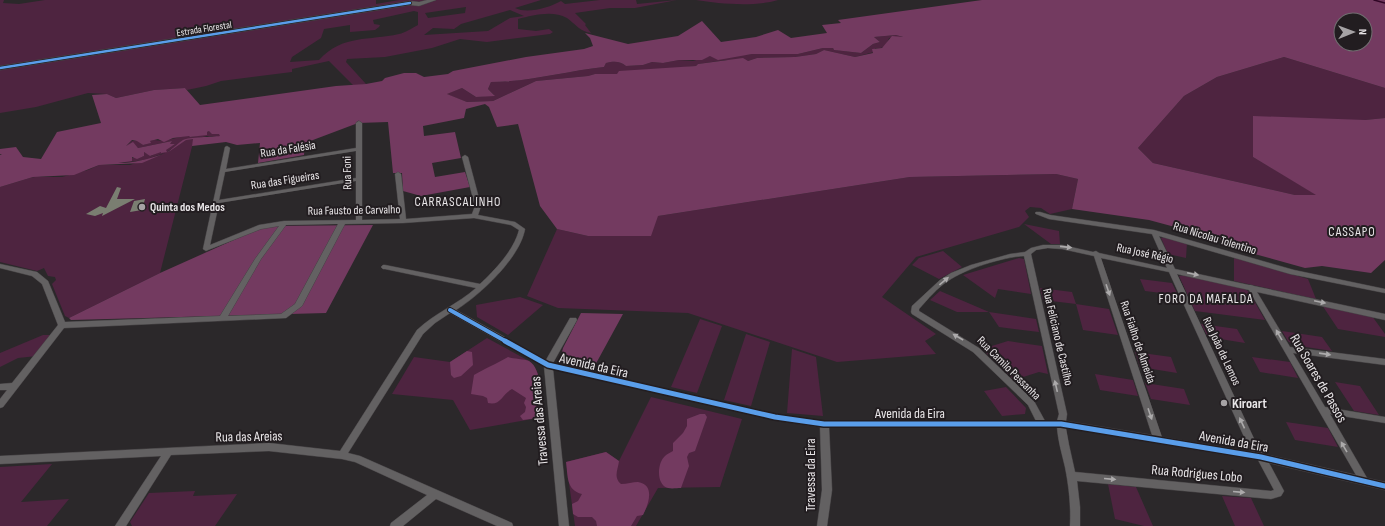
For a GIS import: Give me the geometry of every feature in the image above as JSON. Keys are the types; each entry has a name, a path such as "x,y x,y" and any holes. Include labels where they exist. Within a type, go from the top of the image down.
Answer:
{"main road":[{"path":"425,1 433,0"},
{"name":"Estrada Florestal","path":"0,68 412,2 419,4 425,1"}],"street":[{"name":"Rua Foni","path":"359,123 359,222"},
{"path":"216,202 227,148"},
{"name":"Rua da Falésia","path":"223,171 358,149"},
{"path":"465,158 478,206 474,216"},
{"path":"398,174 403,221"},
{"name":"Rua das Figueiras","path":"216,202 358,179"},
{"name":"Rua Fausto de Carvalho","path":"216,202 206,249 259,227 284,223 403,221 474,216 513,223 522,229 522,234 516,245 482,287 468,299 428,323 420,332 342,455"},
{"name":"Rua Nicolau Tolentino","path":"1038,213 1049,217 1154,232 1293,272 1385,291"},
{"path":"0,405 62,325 273,317 283,316 290,313 298,306 342,222"},
{"path":"223,318 258,259 284,223"},
{"name":"Rua João de Lemos","path":"1154,232 1253,447 1261,456"},
{"name":"Rua José Régio","path":"915,308 942,283 955,274 1013,255 1027,254 1038,248 1057,247 1096,253 1385,316"},
{"name":"Rua Fialho de Almeida","path":"1096,253 1158,439"},
{"name":"Rua Feliciano de Castilho","path":"1027,254 1063,414 1060,424 1076,508 1075,526"},
{"path":"0,266 34,274 45,283 62,325"},
{"path":"385,268 482,287"},
{"name":"Rua Soares de Passos","path":"1251,287 1364,481"},
{"name":"Rua Camilo Pessanha","path":"915,308 915,312 918,315 962,339 976,350 1031,403 1042,424"},
{"name":"Avenida da Eira","path":"450,310 548,365 727,407 824,424 1060,424 1261,456 1385,486"},
{"name":"Travessa das Areias","path":"564,526 548,365 573,320"},
{"path":"1287,349 1385,362"},
{"path":"0,387 15,386"},
{"path":"1323,410 1385,420"},
{"name":"Travessa da Eira","path":"822,526 827,490 824,424"},
{"name":"Rua das Areias","path":"0,460 269,447 342,455 357,459 508,526"},
{"path":"120,526 168,453"},
{"name":"Rua Rodrigues Lobo","path":"1071,476 1276,494 1279,490 1278,487 1261,456"},
{"path":"396,526 435,494"}],"shaded area":[{"path":"0,0 4,0 3,3 19,4 45,0 376,0 376,4 399,0 541,0 515,8 520,10 532,10 544,8 561,1 565,4 600,0 636,0 637,4 677,0 635,8 610,8 575,13 586,24 585,25 591,33 581,29 567,18 556,14 543,14 518,19 518,29 536,31 549,29 553,32 550,34 487,42 460,39 432,48 385,57 347,59 346,62 366,84 354,86 329,61 292,69 292,72 221,81 187,90 185,88 154,90 116,98 107,94 88,93 36,107 0,113","holes":["466,7 465,13 428,18 425,13","510,10 524,16 510,18 488,31 424,35 433,28 454,29 461,24","414,11 418,12 418,25 404,33 347,42 337,46 319,60 290,62 292,57 321,38 324,29 350,25 350,32 375,30 380,25 374,24 373,20"]},
{"path":"696,0 778,0 759,4 726,4"},
{"path":"982,0 1385,0 1385,88 1284,57 1217,77 1184,96 1138,148 1153,163 1295,195 1316,195 1253,157 1253,116 1365,120 1385,118 1385,260 1371,273 1322,266 1305,268 1251,253 1223,240 1149,220 1072,209 1078,179 1056,174 910,177 658,216 651,236 588,236 557,229 540,206 518,124 497,127 489,107 485,104 466,109 464,118 423,126 424,136 455,132 461,158 432,163 435,177 465,172 470,187 421,196 403,191 402,173 393,173 388,122 358,123 305,143 304,155 258,163 260,143 237,145 226,142 192,146 193,139 186,140 170,151 142,163 99,165 74,175 33,177 0,187 0,155 2,154 0,154 0,149 16,147 23,157 41,159 57,132 101,123 92,95 107,94 116,98 154,90 185,88 200,105 336,86 366,84 382,81 385,78 404,73 416,73 424,77 448,74 453,71 526,57 584,49 593,46 590,38 585,33 628,44 678,36 702,21 721,42 756,37 778,30 791,38 827,33 822,25 841,23 838,20","holes":["896,35 903,37 892,36 882,48 872,49 873,53 855,57 824,50 816,54 795,57 757,58 748,61 743,58 698,64 696,66 619,71 617,74 595,74 536,81 493,101 467,102 447,94 462,88 476,97 495,96 488,89 491,82 505,82 604,67 606,63 612,62 619,62 626,66 643,65 652,62 663,63 679,60 702,60 710,56 718,60 752,54 798,54 823,48 833,48 834,50 861,53 873,44 880,42 874,37","209,131 212,134 219,134 220,136 186,139 167,152 166,150 175,144 170,144 172,141 138,148 133,142 126,146 132,140 143,145 158,139 164,142 173,138 207,135 207,132","144,152 150,156 161,152 167,152 152,158 137,161 118,163 132,161 132,157 137,159 144,156"]},
{"path":"896,35 903,37 889,38 886,45 883,47 875,48 874,52 855,57 824,50 816,54 795,57 757,58 748,61 726,60 698,64 696,66 612,75 595,74 536,81 493,101 467,102 446,94 462,88 476,97 494,95 488,89 491,82 505,82 604,67 606,63 612,62 619,62 626,66 643,65 652,62 663,63 679,60 693,61 710,56 798,54 823,48 833,48 834,50 861,53 873,44 880,42 874,37"},
{"path":"1284,57 1385,88 1385,118 1365,120 1253,157 1317,195 1295,195 1153,163 1138,148 1184,96 1217,77"},
{"path":"209,131 223,133 220,137 207,136 194,139 160,273 69,318 65,316 52,284 56,280 55,277 48,276 44,268 37,271 0,262 0,187 31,178 21,180 50,173 51,166 64,164 55,172 71,171 96,166 76,171 35,177 62,177 88,170 99,165 130,165 147,159 103,164 126,158 141,157 144,156 144,152 151,156 175,144 163,146 172,141 138,148 132,144 126,146 132,141 138,141 143,145 154,140 163,141 189,135 190,137 207,134"},
{"path":"1056,174 1078,179 1072,209 1050,214 1041,208 1030,207 1025,211 1029,217 1019,227 916,257 882,297 936,334 925,341 936,354 837,362 688,313 558,308 527,296 557,229 588,236 658,216 910,177"},
{"path":"1024,224 1059,231 1060,244 1051,244"},
{"path":"373,225 326,313 71,320 69,318 160,273 256,230 269,226"},
{"path":"1165,237 1187,243 1186,258 1168,254 1161,238"},
{"path":"943,251 962,267 939,279 912,265 919,258"},
{"path":"1234,257 1308,279 1316,299 1234,281"},
{"path":"1019,258 1024,259 1031,294 998,289 995,298 963,275"},
{"path":"1184,275 1244,288 1249,292 1265,320 1195,311 1179,276"},
{"path":"1140,279 1172,283 1178,295 1145,291"},
{"path":"1040,288 1072,292 1076,304 1043,300"},
{"path":"940,291 989,312 957,312 930,300"},
{"path":"520,297 543,305 508,335 477,317 476,305"},
{"path":"1076,304 1109,309 1118,335 1083,330"},
{"path":"1322,305 1372,316 1385,334 1385,337 1338,329"},
{"path":"989,312 1036,319 1039,332 999,327"},
{"path":"581,313 623,314 593,369 571,364 561,356 563,348"},
{"path":"700,319 722,326 697,393 671,387"},
{"path":"1201,324 1237,329 1245,343 1208,337"},
{"path":"1282,331 1322,337 1332,351 1293,345 1288,341"},
{"path":"746,334 770,342 751,406 724,400"},
{"path":"43,335 50,335 37,356 18,358 0,367 0,353"},
{"path":"487,338 529,361 534,366 540,379 544,417 470,430 453,400 392,394 414,357 450,362"},
{"path":"1008,341 1042,346 1048,374 1039,372 1014,380 982,349"},
{"path":"792,349 816,357 823,416 787,413"},
{"path":"467,351 472,352 473,365 461,376 454,378 451,375 450,362"},
{"path":"1135,352 1171,357 1177,373 1140,367"},
{"path":"508,357 527,360 537,371 542,395 544,417 523,420 520,416 525,412 526,407 524,403 526,398 512,389 496,403 488,403 487,398 471,394 474,375"},
{"path":"1252,357 1290,362 1298,378 1260,372"},
{"path":"1095,374 1133,380 1138,396 1100,390"},
{"path":"1335,382 1360,386 1379,415 1354,411"},
{"path":"1145,383 1184,389 1190,405 1151,399"},
{"path":"1006,387 1026,408 1025,414 1002,416 984,391"},
{"path":"651,397 742,419 720,487 658,488 636,526 575,526 566,462 606,452 619,461"},
{"path":"700,414 705,414 707,417 695,451 689,453 687,457 689,466 681,488 668,488 661,483 659,474 662,459 673,451 673,443 683,433 687,426 687,419"},
{"path":"1286,422 1328,428 1338,447 1295,440"},
{"path":"606,452 619,461 617,479 621,484 638,482 644,484 649,491 647,506 643,515 637,516 631,526 597,526 596,521 592,517 578,517 573,514 572,504 578,501 582,494 570,486 566,462"},
{"path":"52,464 21,502 69,499 47,526 0,526 0,467"},
{"path":"1108,484 1136,487 1153,526 1144,526 1115,519"},
{"path":"195,491 193,496 237,494 215,526 132,526 130,522 149,493"},
{"path":"1222,496 1251,498 1264,526 1235,526"}],"building":[{"path":"117,187 121,188 117,199 135,199 102,216 103,213 95,216 86,214 100,206 106,208"},
{"path":"145,199 142,210 130,212 134,201"}],"waterway":[{"path":"1374,0 1385,3"}],"cycle path":[{"path":"0,68 410,3"},
{"path":"450,310 548,365 775,417 824,424 1061,424 1261,457 1385,486"}],"place":[{"name":"Quinta dos Medos","path":"142,207"},
{"name":"Kiroart","path":"1224,403"}],"district":[{"name":"CARRASCALINHO","path":"458,201"},
{"name":"CASSAPO","path":"1352,231"},
{"name":"FORO DA MAFALDA","path":"1206,298"}]}
